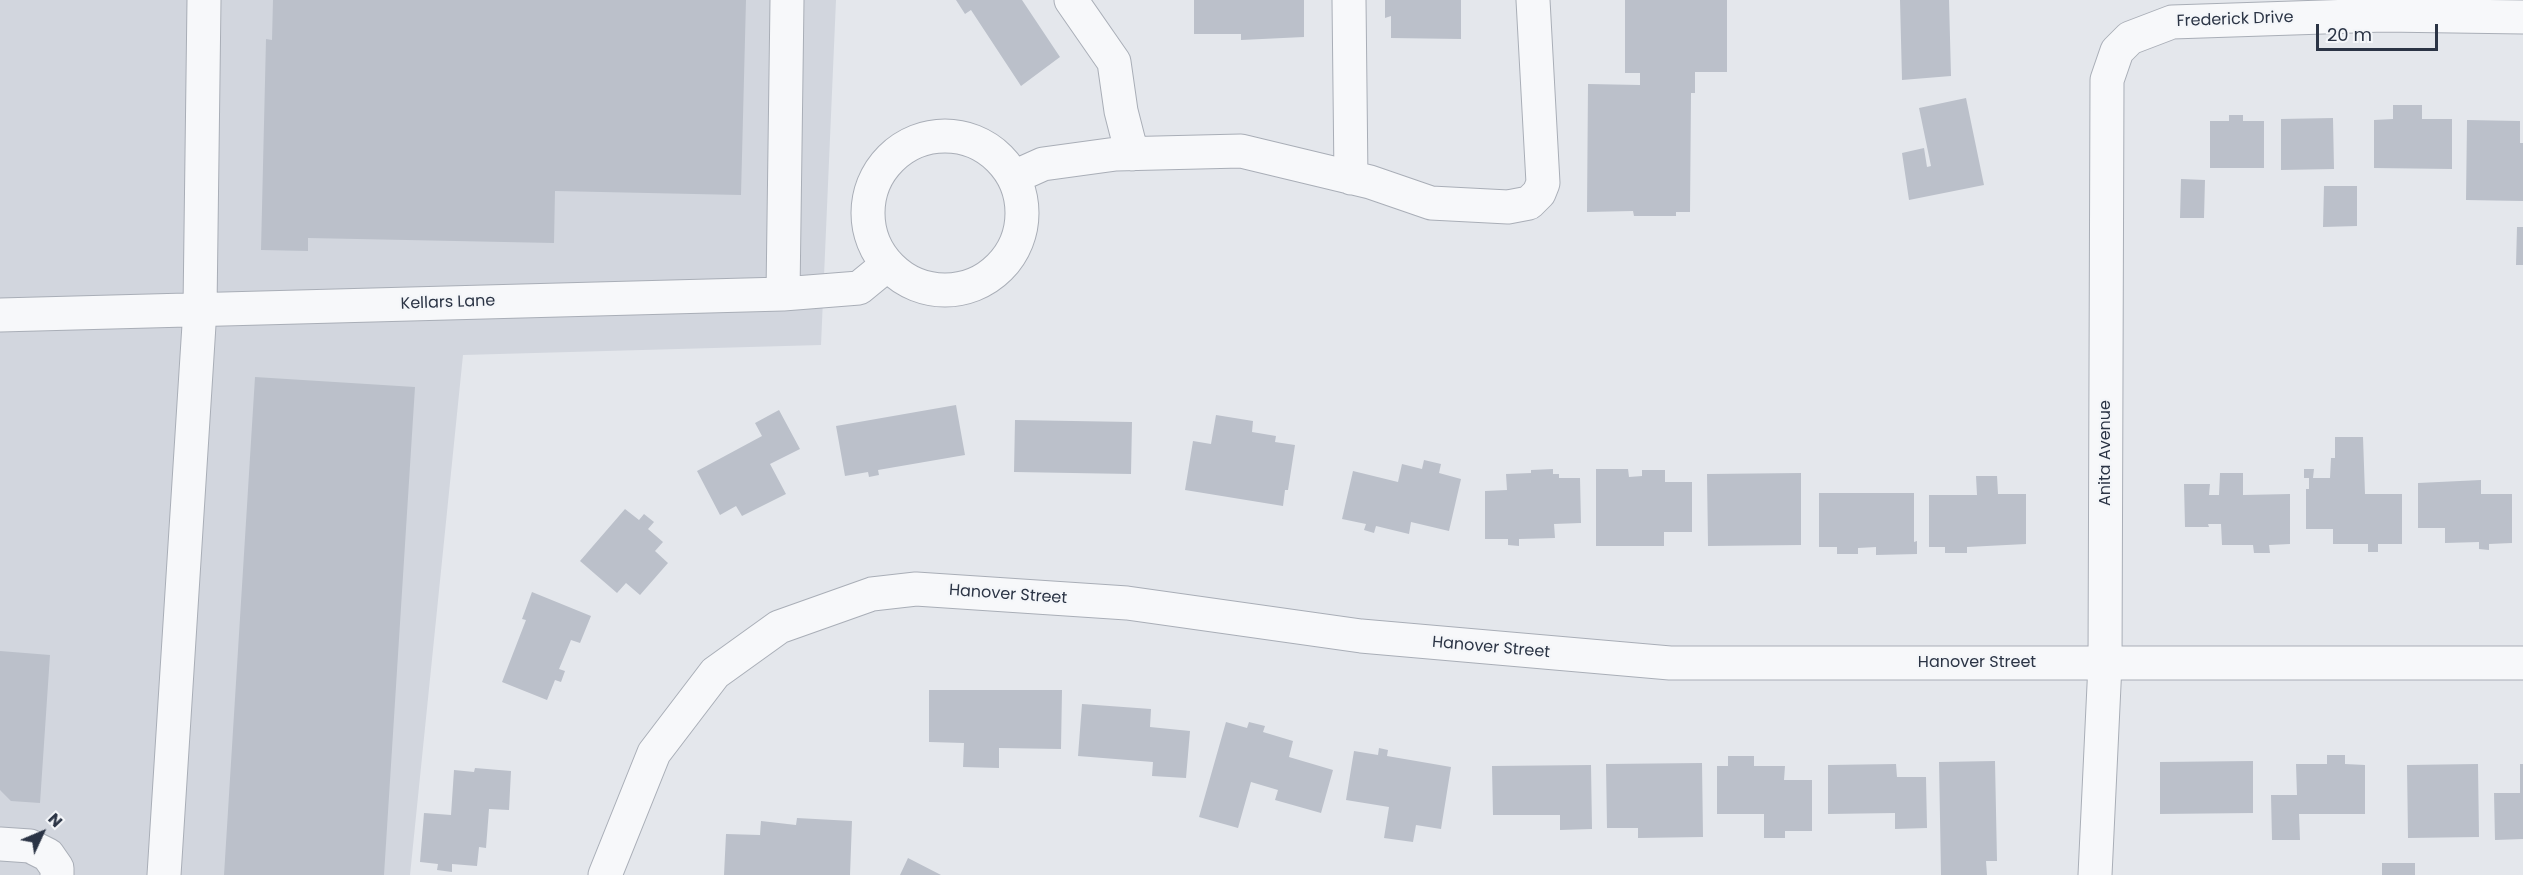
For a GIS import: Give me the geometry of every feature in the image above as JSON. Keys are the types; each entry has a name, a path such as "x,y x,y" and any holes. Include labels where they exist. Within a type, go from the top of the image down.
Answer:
{"street":[{"path":"164,875 200,309 204,0"},
{"path":"783,294 787,0"},
{"path":"1071,0 1114,62 1121,111 1132,153"},
{"path":"1349,0 1351,178"},
{"path":"1014,177 1043,164 1132,153 1241,151 1351,178 1431,203 1508,207 1529,203 1539,193 1543,183 1533,0"},
{"name":"Frederick Drive","path":"2130,38 2172,22 2384,15 2523,17"},
{"name":"Anita Avenue","path":"2095,875 2105,663 2107,80 2117,51 2130,38"},
{"path":"952,136 978,143 998,157 1014,177 1022,200 1022,225 1014,249 999,269 979,283 955,290 930,290 907,280 887,265 873,242 868,216 872,190 883,167 902,149 926,138 952,136"},
{"name":"Kellars Lane","path":"0,315 783,294 859,288 887,265"},
{"name":"Hanover Street","path":"605,875 654,753 715,673 778,627 872,594 916,589 1126,603 1361,636 1670,663 2523,663"},
{"path":"0,844 30,846 48,855 57,868 57,875"}],"shaded area":[{"path":"0,0 836,0 821,345 463,355 410,875 0,875"}],"building":[{"path":"273,0 746,0 741,195 555,191 554,243 308,238 308,251 261,250 266,39 272,40"},
{"path":"956,0 1022,0 1060,57 1021,86 971,10 965,14"},
{"path":"1194,0 1304,0 1304,37 1241,40 1241,34 1194,34"},
{"path":"1385,0 1461,0 1461,39 1391,38 1391,16 1385,18"},
{"path":"1625,0 1727,0 1727,72 1695,72 1695,93 1691,93 1690,212 1676,212 1676,216 1634,216 1633,211 1587,212 1588,84 1640,85 1640,73 1625,73"},
{"path":"1900,0 1949,0 1951,76 1902,80"},
{"path":"1966,98 1984,185 1909,200 1902,153 1924,148 1927,167 1931,166 1919,108"},
{"path":"2393,105 2422,105 2422,119 2452,119 2452,169 2374,168 2374,120 2393,119"},
{"path":"2229,115 2243,115 2243,121 2264,121 2264,168 2210,168 2210,121 2229,121"},
{"path":"2333,118 2334,169 2281,170 2281,119"},
{"path":"2467,120 2520,121 2520,143 2523,143 2523,201 2466,200"},
{"path":"2181,179 2205,180 2204,218 2180,218"},
{"path":"2324,186 2357,186 2357,226 2323,227"},
{"path":"2517,227 2523,227 2523,265 2516,265"},
{"path":"255,377 415,387 384,875 224,875"},
{"path":"956,405 965,455 878,470 879,475 869,477 868,472 845,476 836,426"},
{"path":"779,410 800,449 770,464 786,494 742,516 736,506 720,515 697,471 762,436 755,423"},
{"path":"1216,415 1253,421 1252,432 1276,436 1275,442 1295,445 1288,490 1285,490 1283,506 1185,490 1193,441 1211,444"},
{"path":"1015,420 1132,422 1131,474 1014,472"},
{"path":"2335,437 2363,437 2365,494 2402,494 2402,544 2378,544 2378,552 2368,552 2368,544 2333,544 2333,529 2306,529 2306,489 2309,489 2309,478 2304,478 2304,469 2314,469 2313,478 2330,478 2331,458 2335,458"},
{"path":"1424,460 1441,464 1439,473 1461,479 1449,531 1411,522 1409,534 1376,526 1374,533 1364,530 1366,524 1342,519 1353,471 1398,482 1402,464 1422,469"},
{"path":"1553,469 1553,474 1559,474 1559,478 1580,478 1581,523 1554,524 1555,538 1519,539 1519,546 1508,545 1508,539 1485,539 1485,491 1507,490 1506,474"},
{"path":"1596,469 1628,469 1629,477 1642,476 1642,470 1665,470 1665,482 1692,482 1692,532 1664,532 1664,546 1596,546"},
{"path":"1801,473 1801,545 1708,546 1707,474"},
{"path":"2220,473 2243,473 2243,495 2290,494 2290,544 2269,545 2270,553 2254,553 2253,545 2222,545 2221,524 2208,524 2209,527 2185,527 2184,484 2210,484 2209,495 2219,495"},
{"path":"1976,476 1997,476 1998,494 2026,494 2026,544 1967,547 1967,553 1945,553 1945,547 1929,547 1929,495 1977,495"},
{"path":"2481,480 2481,494 2512,494 2512,543 2489,544 2489,550 2479,549 2479,542 2445,543 2445,528 2418,528 2418,483"},
{"path":"1819,493 1914,493 1914,542 1917,541 1917,554 1876,555 1876,547 1858,548 1858,554 1837,554 1837,547 1819,547"},
{"path":"625,509 639,520 644,514 654,522 648,529 663,542 655,551 668,563 640,595 626,583 617,593 580,561"},
{"path":"532,592 591,616 580,643 571,640 559,669 565,671 561,682 555,680 547,700 502,682 526,620 522,619"},
{"path":"0,651 50,655 40,803 11,801 0,790"},
{"path":"929,690 1062,690 1061,749 999,748 999,768 963,767 964,743 929,742"},
{"path":"1082,704 1151,709 1150,727 1190,731 1186,778 1152,776 1153,762 1078,756"},
{"path":"1226,722 1247,728 1249,722 1265,726 1263,732 1293,741 1289,757 1333,770 1321,813 1275,800 1278,790 1251,782 1238,828 1199,817"},
{"path":"1379,748 1388,750 1387,756 1451,767 1441,829 1416,825 1413,842 1384,838 1389,807 1346,800 1354,751 1378,755"},
{"path":"2327,755 2345,755 2345,764 2365,765 2365,814 2299,814 2300,840 2272,840 2271,795 2297,795 2296,764 2327,764"},
{"path":"1728,756 1754,756 1754,766 1785,766 1784,780 1812,780 1812,831 1785,831 1785,838 1764,838 1764,814 1717,814 1717,766 1728,766"},
{"path":"1995,761 1997,861 1986,861 1987,875 1941,875 1939,762"},
{"path":"2253,761 2253,813 2160,814 2160,762"},
{"path":"1702,763 1703,837 1638,838 1638,828 1607,828 1606,764"},
{"path":"1896,764 1897,777 1926,777 1927,828 1895,829 1895,813 1828,814 1828,765"},
{"path":"2478,764 2479,837 2408,838 2407,765"},
{"path":"2520,764 2523,764 2523,839 2495,840 2494,793 2520,793"},
{"path":"1591,765 1592,829 1560,830 1560,815 1493,815 1492,766"},
{"path":"475,768 511,771 509,810 489,809 486,848 479,847 477,866 452,864 452,872 437,870 438,864 420,862 424,813 451,815 454,770 474,772"},
{"path":"797,818 852,821 850,875 724,875 726,834 760,835 761,821 796,825"},
{"path":"908,858 941,875 900,875"},
{"path":"2382,863 2415,863 2415,875 2382,875"}]}
